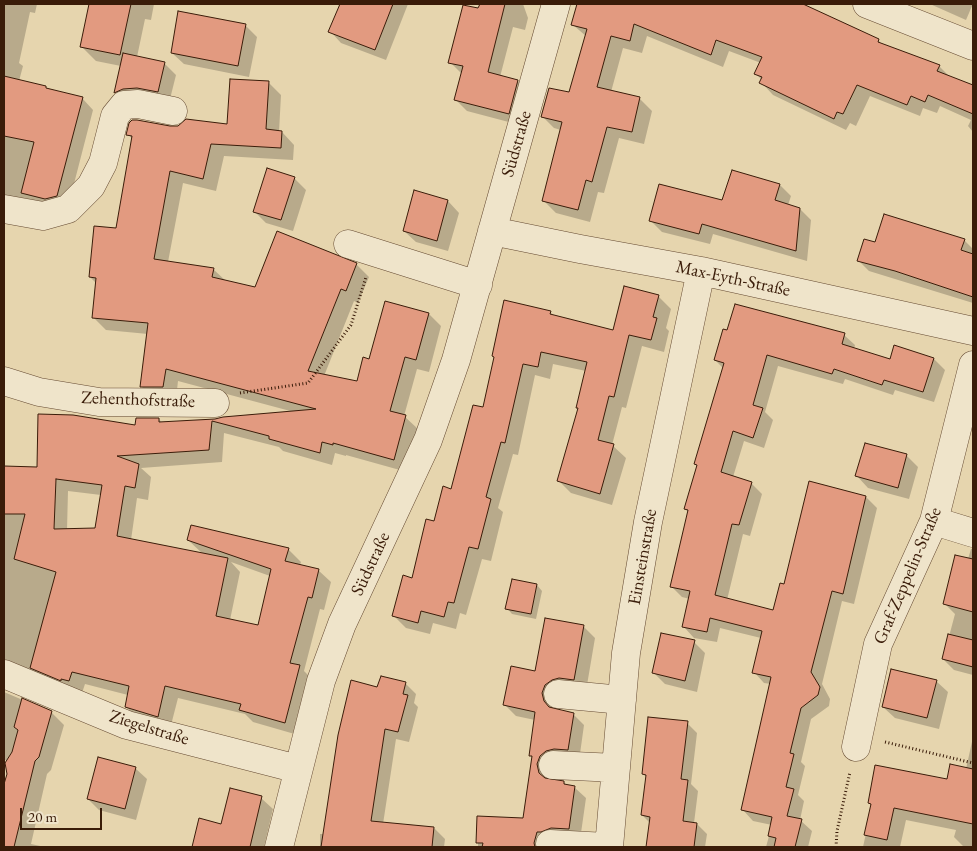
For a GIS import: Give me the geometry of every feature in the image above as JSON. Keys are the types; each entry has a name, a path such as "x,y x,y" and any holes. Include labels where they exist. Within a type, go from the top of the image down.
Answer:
{"street":[{"name":"Südstraße","path":"279,847 321,681 342,624 428,440 456,360 556,4"},
{"path":"867,4 973,46"},
{"path":"4,209 43,216 68,209 91,186 103,162 115,116 124,106 138,104 173,111"},
{"name":"Max-Eyth-Straße","path":"492,231 701,271 973,331"},
{"path":"348,244 478,285"},
{"name":"Einsteinstraße","path":"608,847 626,653 648,522 701,271"},
{"name":"Graf-Zeppelin-Straße","path":"857,741 878,644 934,521 973,365"},
{"name":"Zehenthofstraße","path":"4,381 39,392 99,402 215,403"},
{"path":"934,521 973,533"},
{"name":"Ziegelstraße","path":"4,674 127,725 298,769"},
{"path":"558,694 622,700"},
{"path":"554,765 616,768"},
{"path":"550,844 608,847"}],"path":[{"path":"215,403 234,394 308,383 351,325 374,253"},
{"path":"836,847 837,831 857,741 973,763"}],"building":[{"path":"89,4 131,4 120,55 80,47"},
{"path":"340,4 393,4 375,50 328,32"},
{"path":"480,4 505,4 488,72 518,80 509,114 454,100 463,66 448,63 463,5 478,8"},
{"path":"577,4 803,4 879,39 878,42 940,65 937,71 973,85 973,114 928,95 925,102 911,96 907,105 857,85 843,114 837,112 834,119 759,83 762,77 754,74 762,57 716,40 711,55 634,24 630,41 611,36 597,87 640,97 632,132 607,127 592,182 586,180 578,210 542,201 562,122 541,117 549,88 569,92 587,29 571,25"},
{"path":"178,11 246,24 238,66 171,53"},
{"path":"123,53 165,62 158,92 137,88 123,89 114,93"},
{"path":"4,76 83,97 57,196 45,199 21,193 34,142 4,136"},
{"path":"230,79 269,81 266,129 282,131 281,148 211,144 203,179 170,171 154,259 214,268 212,277 255,287 277,231 357,263 346,291 341,289 308,371 357,381 363,357 369,359 385,301 429,313 416,360 405,357 390,411 406,415 394,460 333,443 333,445 322,442 320,453 269,439 269,436 212,421 209,450 117,456 139,464 135,488 125,486 117,536 228,558 216,616 258,625 271,569 187,540 191,525 289,548 285,561 319,569 312,598 308,597 290,663 300,665 285,723 239,710 241,704 165,686 158,717 125,707 129,686 72,672 69,681 61,679 61,681 30,668 56,572 14,559 25,514 4,514 4,466 37,467 38,414 73,415 135,425 136,418 159,418 159,422 215,419 316,409 166,369 163,387 140,387 148,323 92,318 96,278 89,277 94,226 116,228 132,136 126,135 129,123 132,120 137,120 178,126 186,119 227,124","holes":["56,479 102,485 95,528 54,529"]},
{"path":"267,168 295,177 281,220 253,212"},
{"path":"732,170 780,184 775,200 800,208 796,251 702,224 699,234 649,221 659,184 722,200"},
{"path":"414,190 448,200 437,241 403,231"},
{"path":"884,214 965,239 961,250 973,254 973,297 895,271 857,261 864,239 875,242"},
{"path":"624,286 659,295 653,317 657,318 651,340 629,335 614,397 609,396 598,440 614,444 600,494 557,481 578,408 576,408 587,362 541,352 538,367 523,364 505,443 501,442 486,497 491,499 478,549 469,547 454,603 448,602 444,617 421,611 418,623 392,616 403,575 412,578 426,519 434,521 443,486 451,489 473,405 483,407 504,300 551,311 550,314 613,330"},
{"path":"735,304 845,333 842,344 890,359 894,345 934,358 923,392 884,380 882,385 834,369 832,374 767,355 753,405 763,408 753,438 733,431 721,472 752,482 739,525 732,524 715,595 773,610 780,583 784,584 809,481 866,496 843,594 832,591 811,672 820,687 818,695 801,708 790,753 794,754 786,787 794,789 787,816 802,819 795,847 774,847 776,838 768,836 772,817 741,810 771,677 752,673 762,631 710,618 707,632 682,627 690,591 670,587 688,510 684,509 697,465 694,464 724,363 714,360 723,329 727,330"},
{"path":"865,443 907,454 898,488 855,476"},
{"path":"955,555 973,559 973,612 943,604"},
{"path":"512,579 537,584 531,614 505,609"},
{"path":"545,618 584,625 574,680 559,678 552,680 545,685 542,693 544,701 549,707 574,713 568,750 554,749 546,751 540,756 537,764 539,773 545,778 564,781 564,784 575,786 569,829 551,828 537,832 534,843 535,847 482,847 483,843 476,843 477,816 523,818 532,756 529,756 535,712 503,705 511,666 535,671"},
{"path":"661,633 695,640 685,681 652,673"},
{"path":"948,634 973,640 973,667 942,659"},
{"path":"891,669 937,680 927,718 882,707"},
{"path":"381,676 406,682 403,694 408,695 398,732 385,729 371,821 434,827 432,847 321,847 338,735 351,680 377,687"},
{"path":"22,698 52,711 39,757 35,761 14,847 4,847 4,784 7,774 5,763 12,752 18,730 14,727"},
{"path":"648,717 688,721 681,779 688,780 683,821 697,823 694,847 646,847 650,817 641,815 646,775 642,774"},
{"path":"98,757 136,767 125,809 87,799"},
{"path":"950,764 973,769 973,824 894,808 887,840 864,835 871,804 868,803 875,765 947,779"},
{"path":"230,788 262,796 250,847 192,847 199,818 221,824"}]}
